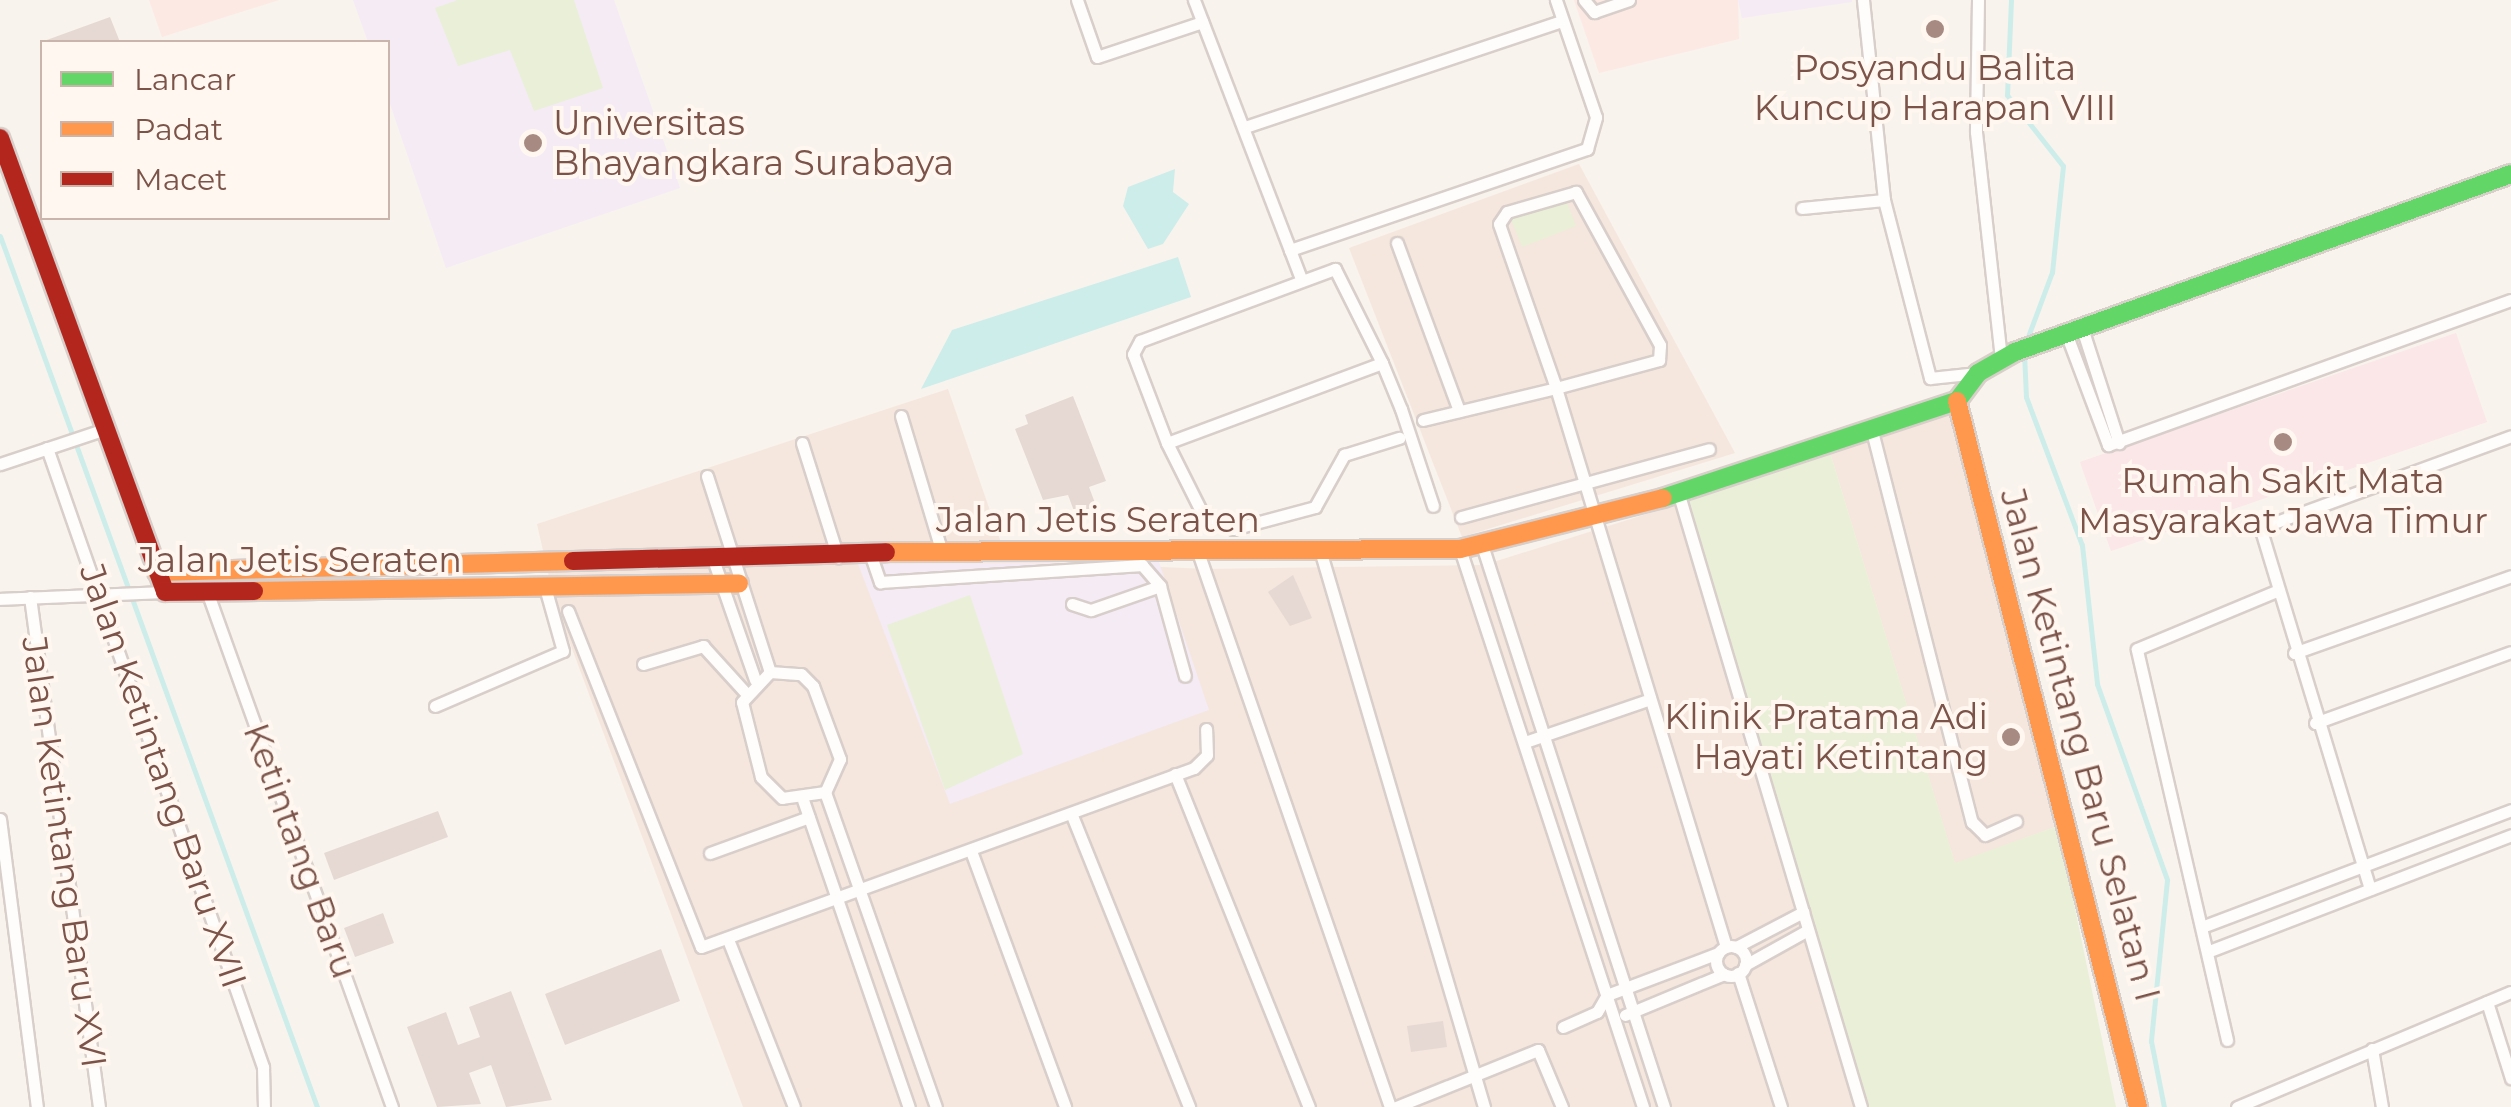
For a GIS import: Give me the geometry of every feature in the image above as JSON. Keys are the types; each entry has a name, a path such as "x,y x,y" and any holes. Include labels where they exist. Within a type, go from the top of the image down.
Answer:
{"street":[{"path":"1078,0 1096,57 1202,22"},
{"path":"1194,0 1301,279"},
{"path":"1290,250 1587,149 1596,118 1556,0"},
{"path":"1584,0 1594,12 1629,0"},
{"path":"1863,0 1884,200 1930,378 1978,373"},
{"path":"1978,0 1976,132 2008,356"},
{"path":"1245,127 1561,21"},
{"path":"0,138 157,572 159,592"},
{"path":"1957,401 1978,373 2041,342 2511,174"},
{"path":"1422,420 1556,388 1656,363 1662,352 1580,196 1567,189 1499,224 1556,388 1645,701 1727,949 1742,969 1782,1107"},
{"path":"1802,208 1884,200"},
{"path":"1397,243 1459,411"},
{"path":"1400,438 1344,455 1315,507 1234,529 1202,513 1167,442 1135,347 1301,279 1339,273 1382,362 1433,506"},
{"path":"2074,330 2104,442 2120,443 2511,300"},
{"path":"1167,442 1382,362"},
{"name":"Jalan Jetis Seraten","path":"157,572 723,561 1150,545 1199,555 1460,549 1592,522 1957,401"},
{"name":"Jalan Ketintang Baru Selatan I","path":"1957,401 2138,1107"},
{"path":"901,416 942,553"},
{"path":"0,464 106,430"},
{"path":"1872,432 1972,822 1985,835 2016,822"},
{"path":"2370,889 2276,591 2265,522 2511,436"},
{"path":"802,443 838,557"},
{"name":"Jalan Ketintang Baru XVII","path":"47,448 264,1068 264,1107"},
{"path":"1461,517 1709,449"},
{"path":"707,476 723,561 755,680"},
{"path":"1679,495 1861,1107"},
{"path":"1482,545 1664,1107"},
{"path":"1460,549 1643,1107"},
{"path":"1320,550 1484,1107"},
{"path":"1199,555 1393,1107 1474,1071 1538,1050 1562,1107"},
{"path":"871,556 880,582 1142,564 1160,586 1186,676"},
{"path":"2294,653 2511,576"},
{"path":"730,584 770,672"},
{"name":"Jalan Jetis Seraten","path":"0,599 117,591 546,591 730,584"},
{"path":"1072,604 1091,610 1160,586"},
{"path":"435,706 563,651 546,591"},
{"path":"2227,1040 2207,926 2138,649 2276,591"},
{"name":"Ketintang Baru","path":"208,594 392,1107"},
{"name":"Jalan Ketintang Baru XVI","path":"30,596 99,1107"},
{"path":"568,612 694,943 729,942 1176,774 1204,762 1206,729"},
{"path":"644,664 703,646 744,691"},
{"path":"2315,723 2511,652"},
{"path":"825,792 803,800 782,798 761,777 742,715 744,691 755,680 770,672 800,674 813,686 840,759 825,792 936,1107"},
{"path":"1525,742 1645,701"},
{"path":"1176,774 1309,1107"},
{"path":"803,800 909,1107"},
{"path":"2207,926 2511,810"},
{"path":"1071,814 1189,1107"},
{"path":"710,853 809,818"},
{"path":"0,819 36,1107"},
{"path":"2212,950 2511,834"},
{"path":"971,851 1065,1107"},
{"path":"1563,1028 1597,1012 1607,995 1727,949 1803,912"},
{"path":"1597,1012 1616,1018 1632,1013 1742,969 1808,930"},
{"path":"729,942 794,1107"},
{"path":"1724,974 1727,949"},
{"path":"2238,1106 2511,992"},
{"path":"2487,1002 2511,1078"},
{"path":"2372,1049 2382,1107"}],"shaded area":[{"path":"149,0 279,0 162,37"},
{"name":"Universitas Bhayangkara Surabaya","path":"353,0 614,0 680,188 446,268 390,104 390,40 367,40"},
{"path":"1574,0 1738,0 1739,39 1599,73"},
{"path":"1738,0 1852,0 1852,2 1742,18"},
{"path":"1579,164 1735,453 1462,537 1349,248"},
{"name":"Rumah Sakit Mata Masyarakat Jawa Timur","path":"2456,333 2487,422 2111,551 2080,462"},
{"path":"948,389 1007,560 1206,569 1484,565 1688,501 1868,1107 743,1107 555,603 537,524"},
{"path":"1955,407 2058,826 1955,864 1829,449"},
{"path":"1159,562 1209,710 950,804 858,564"}],"green space":[{"path":"458,0 574,0 603,88 534,111 510,50 458,66 435,8"},
{"path":"1565,198 1576,226 1522,247 1511,219"},
{"path":"1829,449 1955,863 2058,826 2116,1107 1868,1107 1688,501"},
{"path":"970,595 1023,754 945,790 887,625"}],"water":[{"path":"1175,169 1173,192 1189,204 1163,244 1148,249 1123,206 1128,187"},
{"path":"1178,257 1191,297 921,389 952,330"}],"building":[{"path":"110,17 119,40 47,40"},
{"path":"1073,396 1106,481 1089,487 1098,511 1077,519 1068,495 1043,500 1015,429 1028,424 1025,415"},
{"path":"1293,575 1312,618 1290,626 1268,592"},
{"path":"438,811 448,837 334,880 324,853"},
{"path":"383,913 394,943 355,957 344,928"},
{"path":"661,949 680,1001 565,1045 545,994"},
{"path":"511,991 552,1100 506,1107 491,1065 469,1073 481,1104 437,1107 407,1027 446,1012 458,1045 480,1037 469,1007"},
{"path":"1443,1021 1447,1047 1411,1052 1407,1026"}],"waterway":[{"path":"2011,0 2007,95 2063,166 2052,272 2026,342"},
{"path":"0,236 317,1107"},
{"path":"2024,353 2026,397 2082,545 2097,684 2167,880 2151,1041 2164,1107"}],"traffic: fast":[{"path":"1957,401 1978,373 2015,352 2511,174"},
{"path":"1663,498 1957,401"}],"traffic: slow":[{"path":"1957,401 2138,1107"},
{"path":"886,552 1460,549 1663,498"},
{"path":"157,572 573,561"},
{"path":"254,591 739,583"}],"traffic: jam":[{"path":"0,138 165,592 254,591"},
{"path":"573,561 886,552"}],"place":[{"name":"Posyandu Balita Kuncup Harapan VIII","path":"1935,29"},
{"name":"Universitas Bhayangkara Surabaya","path":"533,143"},
{"name":"Rumah Sakit Mata Masyarakat Jawa Timur","path":"2283,442"},
{"name":"Klinik Pratama Adi Hayati Ketintang","path":"2011,737"}]}
